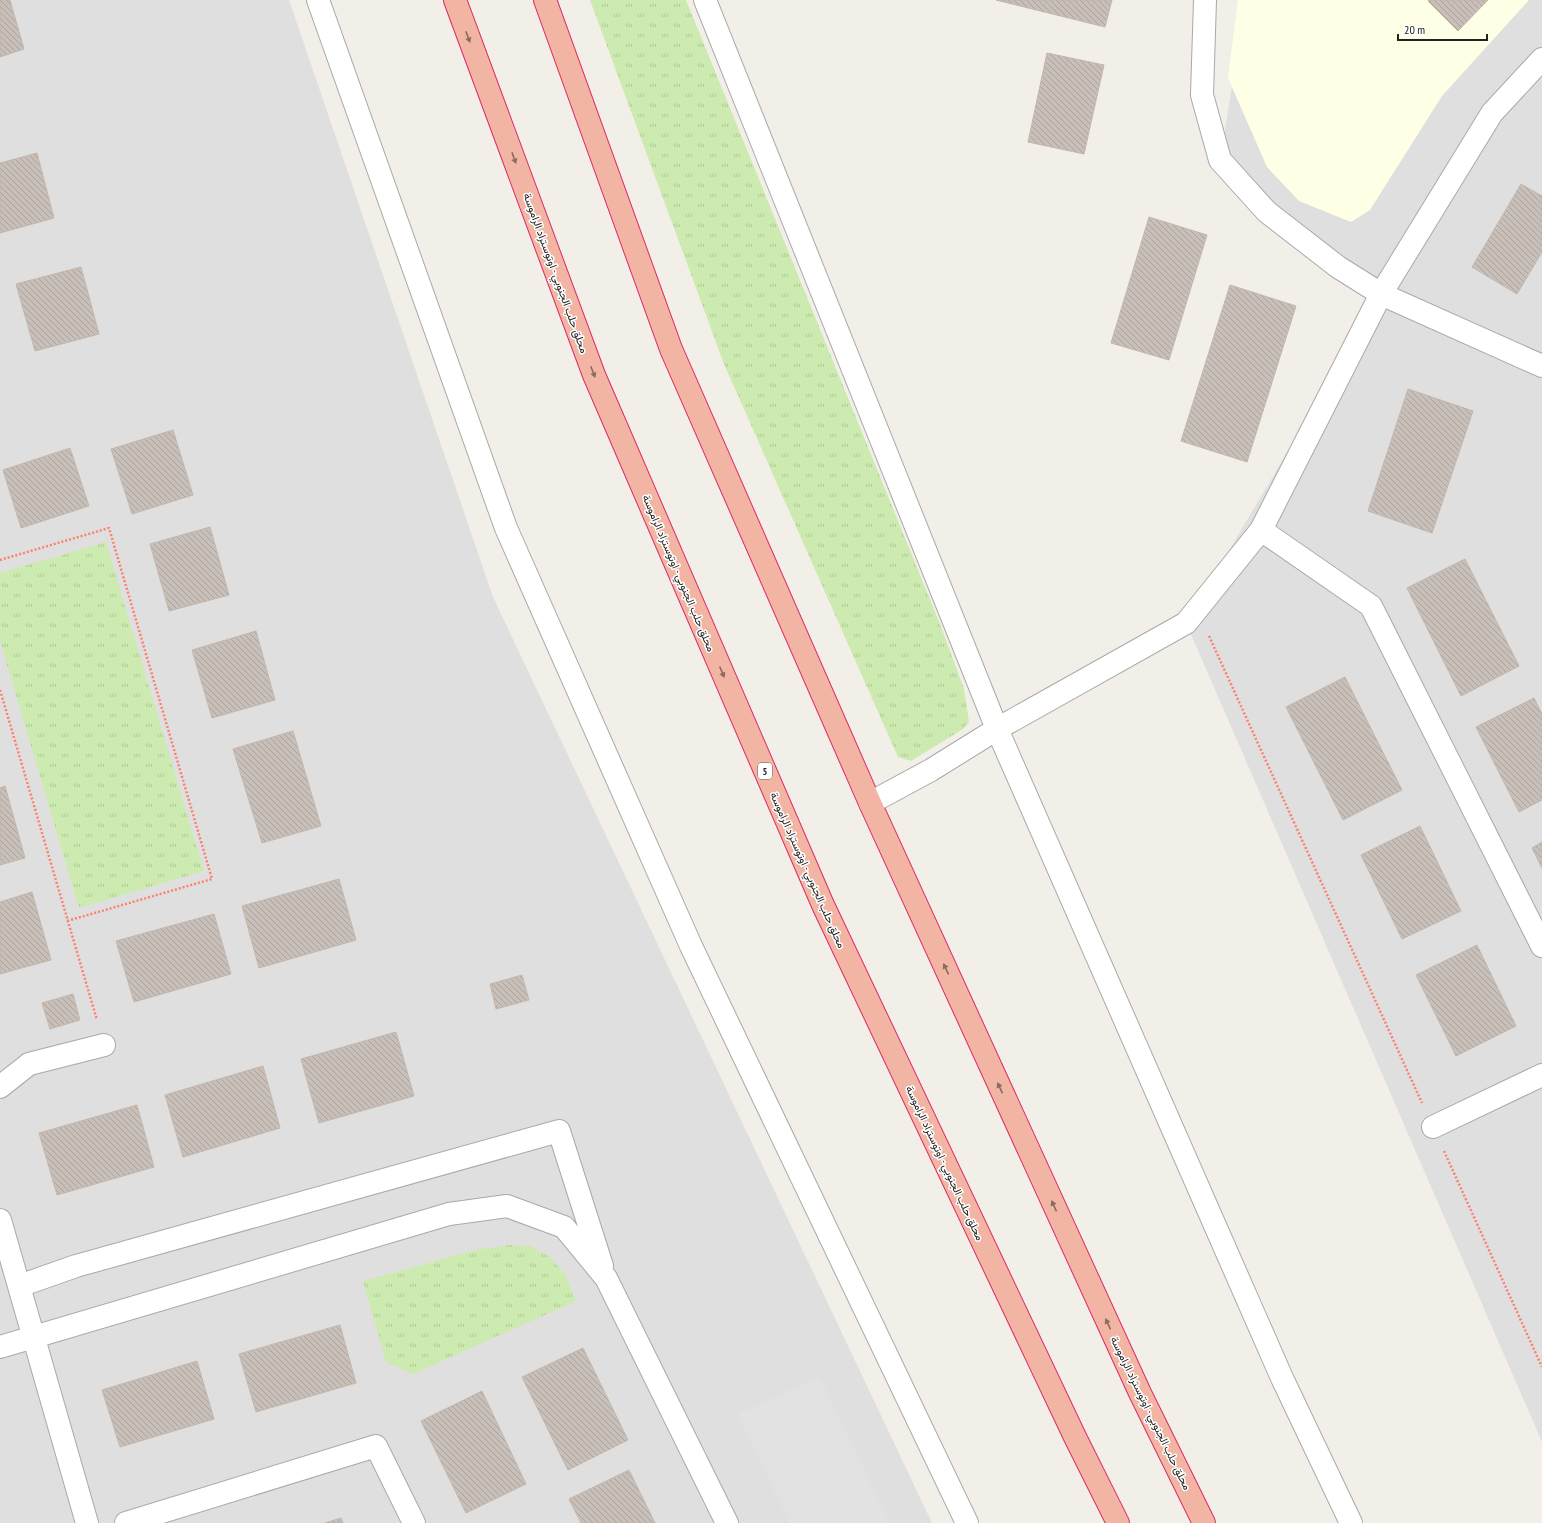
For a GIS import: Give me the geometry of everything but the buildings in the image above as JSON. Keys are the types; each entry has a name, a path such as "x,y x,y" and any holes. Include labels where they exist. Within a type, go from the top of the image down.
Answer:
{"highway":[{"name":"محلق حلب الجنوبي - اوتوستراد الراموسة","path":"455,0 594,375 820,898 1065,1416 1118,1523"},
{"name":"محلق حلب الجنوبي - اوتوستراد الراموسة","path":"546,0 671,349 870,803 1140,1393 1204,1523"}],"street":[{"path":"318,0 506,528 691,946 967,1523"},
{"path":"705,0 997,729 1282,1378 1351,1523"},
{"path":"1205,0 1202,95 1220,160 1267,212 1338,268 1381,294 1542,366"},
{"path":"870,803 931,770 997,729 1186,623 1261,530 1381,294 1492,113 1542,59"},
{"path":"1261,530 1371,606 1542,946"},
{"path":"0,1088 28,1064 104,1045"},
{"path":"1433,1127 1542,1075"},
{"path":"19,1286 76,1266 559,1131 606,1278 726,1523"},
{"path":"0,1347 449,1214 507,1206 564,1227 606,1278"},
{"path":"0,1220 87,1523"},
{"path":"126,1523 376,1446 414,1523"}],"path":[{"path":"0,560 109,528 212,879 67,921"},
{"path":"1197,609 1542,1367"},
{"path":"0,690 104,1045"}],"shaded area":[{"path":"0,0 289,0 493,597 932,1523 0,1523"},
{"path":"1238,0 1529,0 1442,96 1370,210 1351,222 1299,201 1267,167 1228,78"},
{"path":"1246,0 1542,0 1542,1442 1186,623 1381,294 1220,160"},
{"path":"819,1376 890,1523 790,1523 738,1415"}],"green space":[{"path":"590,0 686,0 940,624 964,689 969,722 963,729 911,761 898,757 724,364"},
{"path":"106,542 204,871 79,908 0,641 0,573"},
{"path":"509,1245 530,1246 550,1257 565,1274 576,1301 413,1374 386,1362 363,1281 475,1250"}]}
